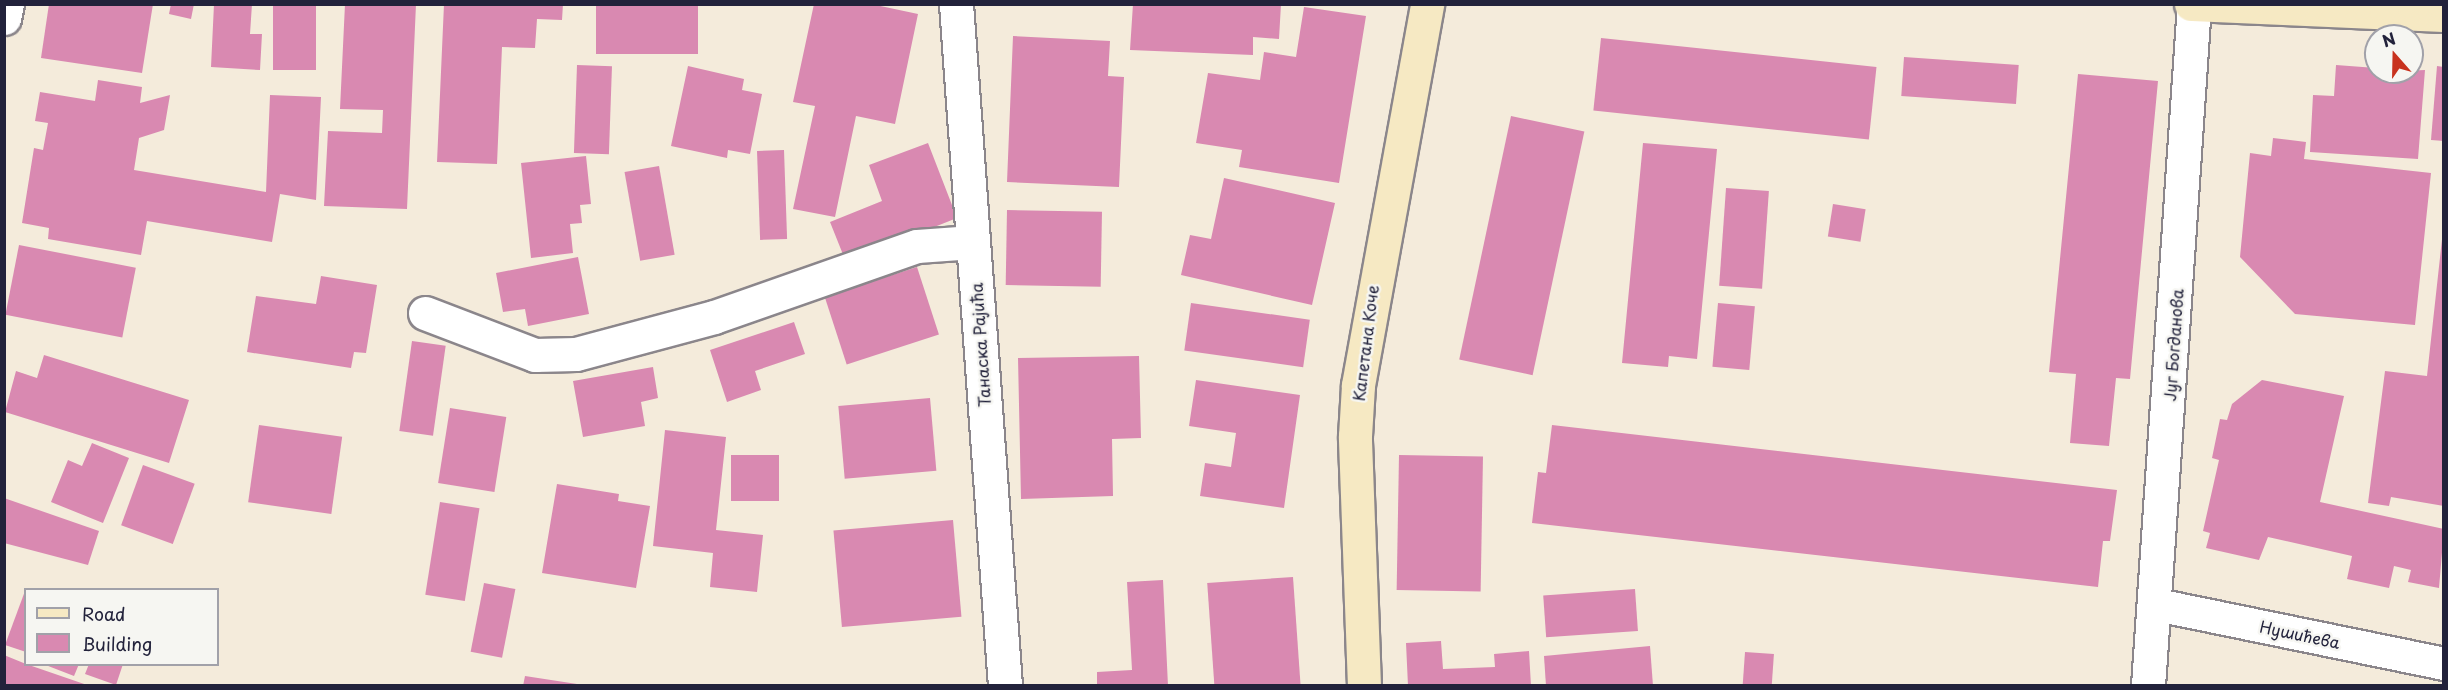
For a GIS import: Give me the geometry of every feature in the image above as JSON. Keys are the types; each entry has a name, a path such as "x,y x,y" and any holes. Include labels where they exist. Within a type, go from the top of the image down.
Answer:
{"main road":[{"name":"Капетана Коче","path":"1364,686 1358,385 1427,4"},
{"path":"2193,5 2444,15"}],"street":[{"path":"4,18 7,4"},
{"name":"Танаска Рајића","path":"956,4 1005,686"},
{"name":"Југ Богданова","path":"2148,686 2157,605 2193,5"},
{"path":"425,313 535,356 576,354 714,317 917,246 973,242"},
{"name":"Нушићева","path":"2157,605 2444,664"}],"building":[{"path":"49,4 153,4 142,73 41,58"},
{"path":"171,4 194,4 191,19 169,14"},
{"path":"214,4 252,4 250,34 262,34 260,70 211,67"},
{"path":"345,4 416,4 407,209 324,206 328,131 382,133 383,110 340,109"},
{"path":"444,4 563,4 562,20 537,19 535,48 502,47 497,164 437,162"},
{"path":"596,4 698,4 698,54 596,54"},
{"path":"814,4 871,4 918,14 895,124 856,116 835,217 793,209 815,106 793,102"},
{"path":"1133,4 1281,4 1279,39 1253,37 1253,55 1130,50"},
{"path":"273,5 316,5 316,70 273,70"},
{"path":"1304,7 1366,16 1339,183 1239,167 1242,150 1196,143 1208,73 1260,80 1264,52 1296,57"},
{"path":"1013,36 1110,41 1108,76 1124,77 1119,187 1007,182"},
{"path":"1601,38 1876,67 1869,140 1593,111"},
{"path":"1904,57 2019,65 2016,104 1901,96"},
{"path":"577,65 612,66 609,154 574,153"},
{"path":"2336,65 2364,67 2364,84 2424,84 2418,159 2310,152 2313,95 2334,96"},
{"path":"688,66 744,79 742,90 762,94 750,154 728,150 727,158 671,146"},
{"path":"2437,66 2444,67 2444,141 2431,140"},
{"path":"2078,74 2158,81 2130,379 2116,378 2109,446 2070,443 2076,374 2049,372"},
{"path":"98,80 142,87 140,103 170,95 164,130 139,138 134,170 266,192 270,95 321,97 316,200 280,194 272,242 147,221 141,255 48,239 49,228 22,223 34,148 43,150 48,123 35,121 40,92 95,101"},
{"path":"1511,116 1584,132 1533,375 1459,360"},
{"path":"2273,138 2306,142 2304,159 2431,173 2415,325 2295,314 2240,257 2250,153 2271,156"},
{"path":"928,143 957,218 846,262 830,222 882,201 869,165"},
{"path":"1643,143 1717,149 1697,359 1669,356 1668,367 1622,363"},
{"path":"784,150 787,239 760,240 757,151"},
{"path":"586,156 591,204 580,205 582,223 570,224 573,253 531,258 521,163"},
{"path":"659,166 675,255 640,261 625,172"},
{"path":"1224,178 1335,203 1312,305 1181,275 1190,235 1211,239"},
{"path":"1726,188 1769,191 1762,289 1719,286"},
{"path":"1833,204 1866,209 1860,242 1828,237"},
{"path":"1007,210 1102,212 1101,287 1006,285"},
{"path":"2444,221 2444,506 2391,497 2389,506 2368,503 2385,371 2427,376"},
{"path":"19,245 136,268 122,337 5,315"},
{"path":"578,257 589,314 528,326 525,309 503,312 496,273"},
{"path":"917,267 939,335 847,364 825,297"},
{"path":"321,276 377,285 366,353 354,352 351,368 247,352 256,296 316,304"},
{"path":"1191,303 1310,320 1303,367 1184,351"},
{"path":"1718,303 1755,306 1749,370 1712,367"},
{"path":"794,322 805,354 755,371 761,390 727,402 710,350"},
{"path":"412,341 446,346 433,436 399,431"},
{"path":"44,355 189,400 169,463 5,412 16,371 37,378"},
{"path":"1139,356 1141,438 1112,439 1113,496 1021,499 1018,358"},
{"path":"653,367 658,398 641,402 645,426 583,437 573,381"},
{"path":"1196,380 1300,395 1284,508 1200,496 1205,463 1231,467 1236,433 1189,426"},
{"path":"2262,380 2344,396 2320,502 2444,529 2439,588 2408,582 2411,570 2394,566 2389,588 2347,579 2352,556 2268,537 2259,560 2206,548 2210,533 2203,531 2219,460 2212,458 2220,419 2227,420 2232,404"},
{"path":"930,398 936,471 845,479 838,406"},
{"path":"450,408 506,417 494,492 438,483"},
{"path":"259,425 342,437 331,514 248,502"},
{"path":"1552,425 2117,490 2110,541 2103,541 2098,587 1532,523 1538,472 1546,473"},
{"path":"665,430 726,437 716,530 763,535 757,592 710,587 713,553 653,546"},
{"path":"92,443 129,458 103,523 51,502 68,460 82,466"},
{"path":"731,455 779,455 779,501 731,501"},
{"path":"1399,455 1483,456 1481,591 1397,590"},
{"path":"143,465 195,484 173,544 121,525"},
{"path":"557,484 619,494 618,501 650,506 636,588 542,573"},
{"path":"4,498 99,531 88,565 4,543"},
{"path":"440,502 480,508 465,601 425,595"},
{"path":"953,520 961,617 842,627 833,530"},
{"path":"1293,577 1301,686 1214,686 1207,583"},
{"path":"1163,580 1168,686 1097,686 1097,672 1132,670 1127,582"},
{"path":"484,583 515,589 502,658 471,652"},
{"path":"1635,589 1638,631 1546,637 1543,595"},
{"path":"24,594 24,651 5,645"},
{"path":"1441,641 1443,669 1495,667 1494,654 1529,651 1531,686 1408,686 1406,643"},
{"path":"1650,646 1653,686 1546,686 1544,656"},
{"path":"1745,652 1774,654 1772,686 1743,686"},
{"path":"4,655 24,663 24,666 32,666 90,686 4,686"},
{"path":"48,666 78,666 74,676"},
{"path":"88,666 122,666 116,685 85,674"},
{"path":"525,676 577,684 577,686 523,686"}]}
